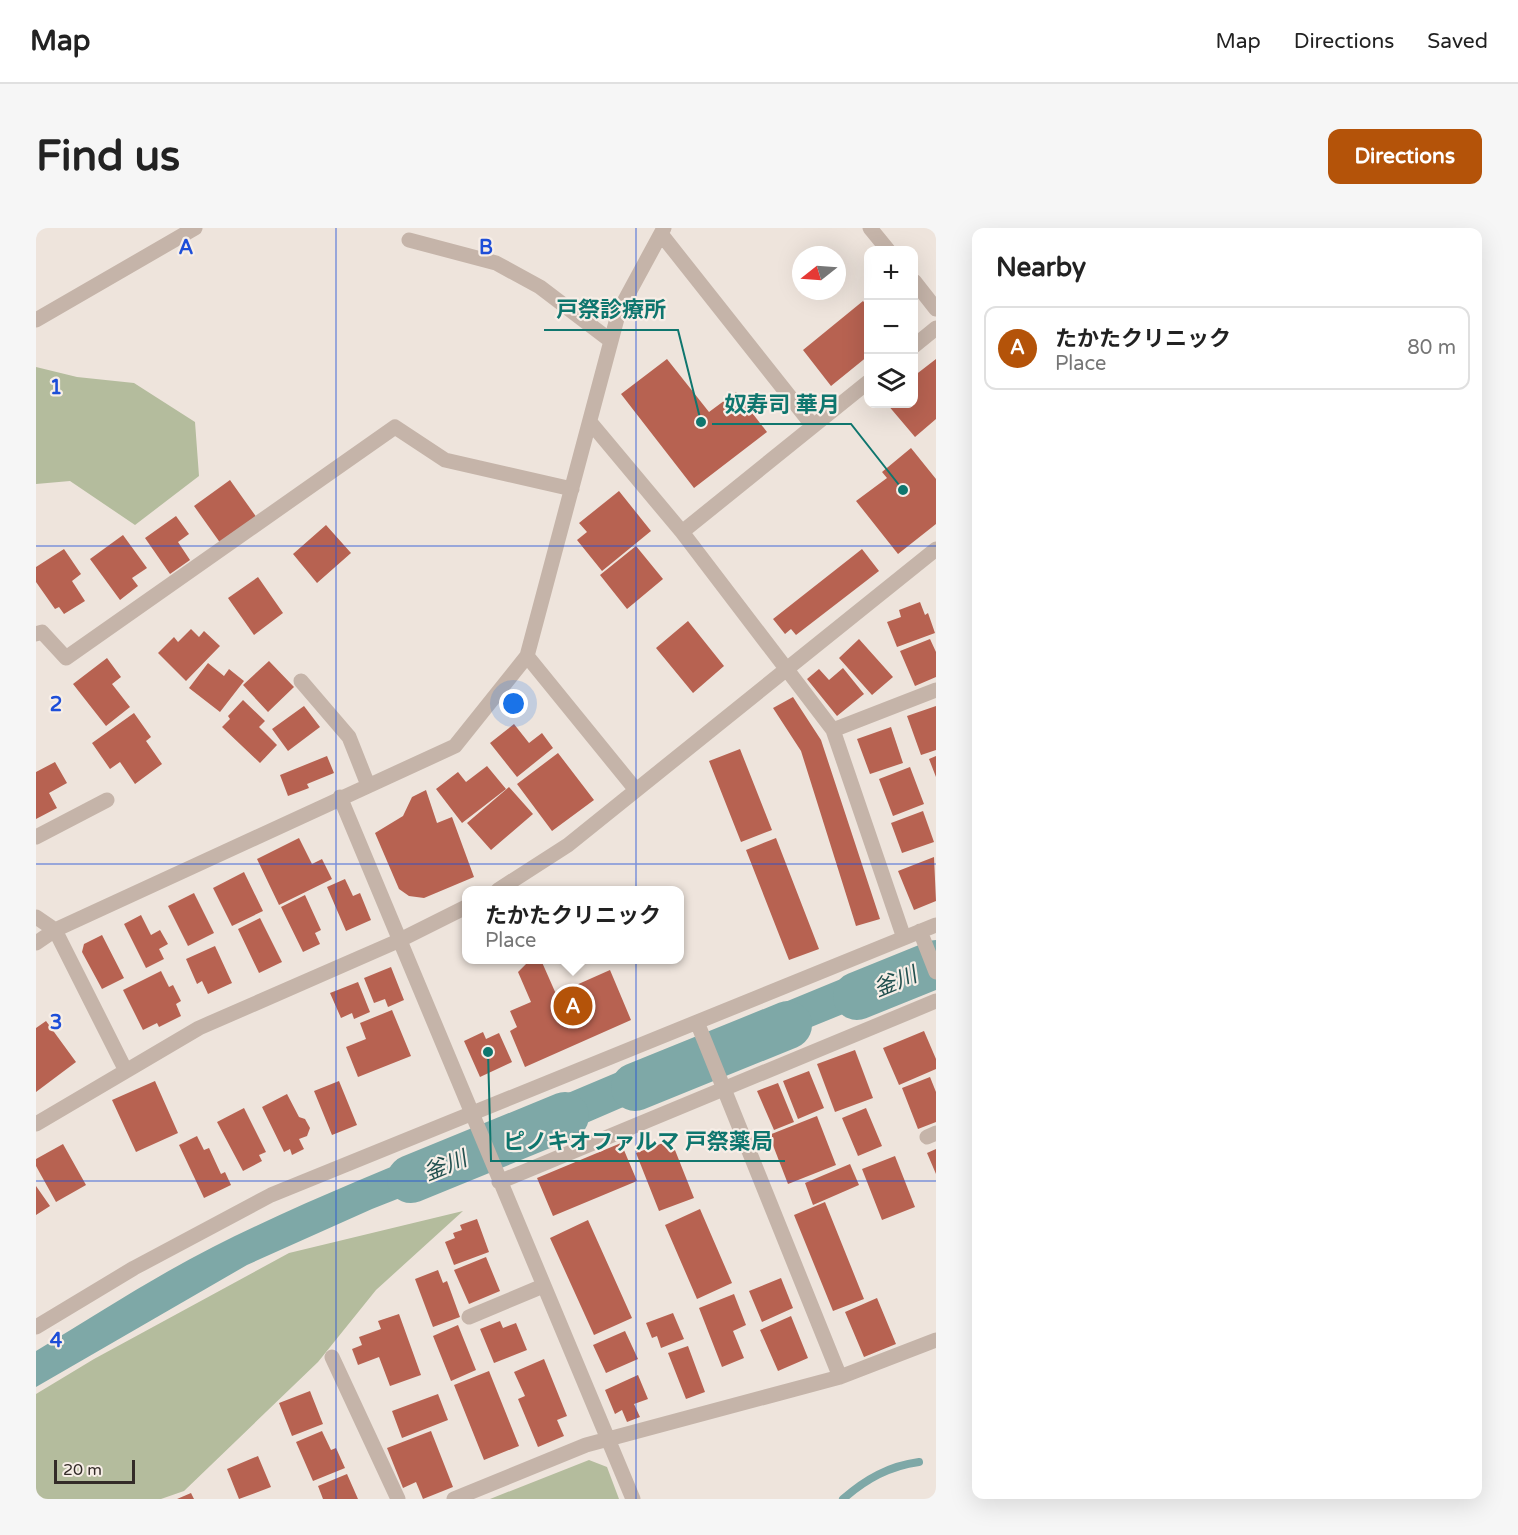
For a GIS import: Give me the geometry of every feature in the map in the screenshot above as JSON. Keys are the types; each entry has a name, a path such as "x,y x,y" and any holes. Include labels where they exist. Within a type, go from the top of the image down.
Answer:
{"street":[{"path":"36,320 195,228"},
{"path":"870,228 885,246"},
{"path":"36,943 55,930 455,746 527,656 619,311 662,231 813,426"},
{"path":"409,240 496,263 540,287 611,341"},
{"path":"918,286 936,309"},
{"path":"918,343 936,328"},
{"path":"682,532 864,385"},
{"path":"590,422 682,532 832,730 904,938"},
{"path":"36,634 42,632 66,658 395,428 445,460 572,489"},
{"path":"505,886 568,844 936,549"},
{"path":"527,656 636,790"},
{"path":"301,681 349,737 368,785"},
{"path":"832,730 936,690"},
{"path":"340,797 398,941 633,1499"},
{"path":"36,837 107,800"},
{"path":"36,1124 199,1028 398,941 462,909"},
{"path":"36,917 55,930 126,1071"},
{"path":"36,1327 134,1268 271,1196 936,925"},
{"path":"920,931 936,972"},
{"path":"497,1178 724,1091 936,1001"},
{"path":"697,1022 840,1377"},
{"path":"470,1317 543,1286"},
{"path":"454,1499 586,1445 840,1377 936,1340"},
{"path":"332,1357 398,1499"}],"green space":[{"path":"36,367 77,377 134,383 195,422 199,476 135,525 70,481 36,484"},
{"path":"463,1211 376,1290 318,1362 184,1491 161,1499 36,1499 36,1394 94,1359 289,1253"},
{"path":"589,1460 607,1467 619,1499 490,1499"}],"water":[{"path":"909,951 922,982 730,1060 717,1030"},
{"path":"689,1042 702,1073 510,1156 497,1123"},
{"path":"463,1137 476,1168 372,1209 247,1265 36,1387 36,1351 145,1284 274,1217"}],"building":[{"path":"864,302 864,359 831,386 803,350"},
{"path":"667,359 709,412 736,392 767,432 694,488 621,394"},
{"path":"936,359 936,419 915,437 890,408 918,408 918,373"},
{"path":"911,448 936,479 936,524 898,554 856,501 887,478 882,472"},
{"path":"230,480 257,518 221,544 194,506"},
{"path":"619,491 651,531 602,571 577,540 587,532 579,523"},
{"path":"176,516 189,534 178,542 190,560 170,574 145,538"},
{"path":"326,525 351,553 317,583 293,554"},
{"path":"123,535 147,568 132,578 138,586 120,600 90,559"},
{"path":"636,546 663,579 627,609 600,575"},
{"path":"64,549 81,574 72,581 85,601 64,614 59,607 55,609 36,582 36,567"},
{"path":"862,549 879,571 796,635 791,629 785,634 773,619"},
{"path":"258,577 283,613 254,635 228,598"},
{"path":"920,602 925,615 928,613 935,633 897,647 887,622 901,617 899,610"},
{"path":"688,621 724,666 693,693 656,648"},
{"path":"191,629 199,637 204,631 220,646 186,681 158,653 174,637 178,642"},
{"path":"859,639 893,677 872,695 839,658"},
{"path":"930,639 936,652 936,677 915,686 900,651"},
{"path":"107,658 121,677 112,684 130,707 106,726 73,684"},
{"path":"269,661 294,687 268,712 243,685"},
{"path":"208,663 224,676 229,669 244,681 220,712 189,688"},
{"path":"843,668 864,694 837,716 807,679 819,669 829,680"},
{"path":"793,697 821,740 880,919 856,926 801,751 773,708"},
{"path":"243,700 265,721 259,727 277,745 260,763 222,727 230,719 228,716"},
{"path":"304,706 320,727 288,751 272,729"},
{"path":"936,706 936,750 921,755 907,716"},
{"path":"134,713 151,737 146,741 162,764 135,784 120,762 110,769 92,743"},
{"path":"514,724 529,743 542,733 553,748 517,777 490,743"},
{"path":"891,727 903,763 870,774 857,739"},
{"path":"740,749 772,830 741,842 709,761"},
{"path":"558,753 594,800 552,831 517,784"},
{"path":"327,756 334,773 307,784 309,788 288,796 280,775"},
{"path":"936,756 936,777 929,759"},
{"path":"55,762 67,783 49,793 57,808 36,819 36,772"},
{"path":"487,766 506,789 462,823 436,789 458,772 466,782"},
{"path":"910,767 924,804 893,816 879,779"},
{"path":"509,787 533,814 491,850 467,823"},
{"path":"426,790 437,823 452,817 474,877 424,898 409,896 399,889 375,833 403,816 412,797"},
{"path":"923,811 934,842 902,853 891,823"},
{"path":"299,838 312,864 322,859 332,879 279,905 257,859"},
{"path":"776,838 819,949 789,960 746,850"},
{"path":"934,857 936,901 914,910 898,871"},
{"path":"244,872 263,911 232,926 213,888"},
{"path":"345,879 353,896 360,893 371,920 346,931 327,887"},
{"path":"194,893 214,933 188,946 168,906"},
{"path":"305,895 321,930 315,933 320,944 303,952 281,907"},
{"path":"141,915 151,935 160,930 168,944 159,949 164,959 146,968 124,924"},
{"path":"260,918 282,962 259,973 238,929"},
{"path":"102,935 124,978 102,989 82,952 84,944"},
{"path":"215,946 232,983 208,994 202,981 197,984 186,959"},
{"path":"526,964 543,964 556,994 610,970 631,1020 525,1067 510,1031 517,1027 510,1011 531,1002 518,972"},
{"path":"391,967 404,1000 388,1007 385,999 374,1003 364,978"},
{"path":"161,971 169,987 173,985 181,1001 176,1004 181,1016 159,1027 157,1023 143,1030 123,990"},
{"path":"358,982 370,1012 354,1019 352,1013 341,1018 330,993"},
{"path":"392,1010 411,1056 358,1077 346,1047 366,1039 360,1023"},
{"path":"46,1021 76,1062 36,1092 36,1028"},
{"path":"924,1031 936,1059 936,1069 899,1085 883,1048"},
{"path":"483,1032 486,1039 499,1033 512,1062 480,1077 464,1041"},
{"path":"855,1050 873,1098 835,1112 817,1064"},
{"path":"809,1071 824,1108 798,1119 783,1081"},
{"path":"930,1077 936,1092 936,1122 918,1129 902,1088"},
{"path":"155,1081 178,1133 136,1152 112,1100"},
{"path":"339,1081 357,1125 332,1135 314,1091"},
{"path":"778,1083 794,1122 774,1130 757,1091"},
{"path":"287,1094 299,1117 305,1119 310,1128 307,1136 299,1139 304,1149 292,1155 290,1149 284,1152 262,1107"},
{"path":"244,1108 266,1152 259,1155 262,1161 243,1171 217,1122"},
{"path":"866,1108 882,1146 858,1156 842,1118"},
{"path":"817,1116 836,1165 788,1184 769,1135"},
{"path":"197,1136 204,1150 209,1148 221,1174 225,1172 231,1185 204,1198 179,1145"},
{"path":"671,1140 694,1198 659,1211 636,1153"},
{"path":"621,1143 637,1181 553,1216 537,1178"},
{"path":"63,1144 86,1185 56,1202 36,1166 36,1159"},
{"path":"936,1149 936,1174 927,1153"},
{"path":"895,1156 915,1207 882,1220 862,1169"},
{"path":"850,1164 859,1185 813,1205 805,1183"},
{"path":"36,1186 50,1206 36,1215"},
{"path":"825,1202 864,1299 833,1311 794,1215"},
{"path":"700,1209 732,1283 697,1299 665,1225"},
{"path":"477,1219 489,1252 454,1265 445,1242 455,1238 453,1233 462,1230 460,1225"},
{"path":"588,1220 632,1318 594,1335 550,1238"},
{"path":"486,1257 500,1291 469,1304 454,1270"},
{"path":"438,1270 443,1283 447,1281 460,1317 433,1327 415,1279"},
{"path":"781,1278 793,1308 762,1322 749,1291"},
{"path":"734,1294 746,1325 733,1331 744,1358 722,1367 699,1308"},
{"path":"877,1298 896,1344 864,1357 845,1312"},
{"path":"673,1313 684,1339 661,1348 657,1336 652,1338 646,1323"},
{"path":"399,1314 421,1375 390,1386 379,1357 358,1365 352,1349 362,1345 359,1337 381,1329 378,1321"},
{"path":"791,1316 808,1358 778,1371 760,1330"},
{"path":"500,1321 503,1328 516,1323 527,1350 494,1363 480,1329"},
{"path":"458,1325 476,1370 451,1381 433,1336"},
{"path":"625,1331 638,1359 606,1373 593,1345"},
{"path":"688,1346 705,1392 686,1399 668,1353"},
{"path":"544,1359 567,1416 557,1420 564,1436 538,1447 518,1399 525,1396 514,1372"},
{"path":"489,1371 519,1446 484,1460 454,1385"},
{"path":"638,1375 648,1399 634,1404 640,1417 627,1422 622,1410 615,1414 605,1390"},
{"path":"310,1391 323,1424 292,1436 279,1403"},
{"path":"438,1394 448,1420 402,1438 392,1411"},
{"path":"322,1431 331,1450 336,1448 345,1468 313,1481 296,1442"},
{"path":"431,1431 453,1487 423,1499 416,1482 403,1488 387,1448"},
{"path":"258,1456 271,1487 239,1499 227,1469"},
{"path":"347,1474 358,1499 323,1499 318,1486"},
{"path":"191,1493 194,1499 177,1499"}],"waterway":[{"name":"釜川","path":"857,996 936,964"},
{"name":"釜川","path":"635,1087 788,1025"},
{"name":"釜川","path":"411,1179 565,1116"},
{"path":"843,1499 860,1485 878,1475 919,1462"}],"place":[{"name":"戸祭診療所","path":"701,422"},
{"name":"奴寿司 華月","path":"903,490"},
{"name":"たかたクリニック","path":"573,1006"},
{"name":"ピノキオファルマ 戸祭薬局","path":"488,1052"}]}
